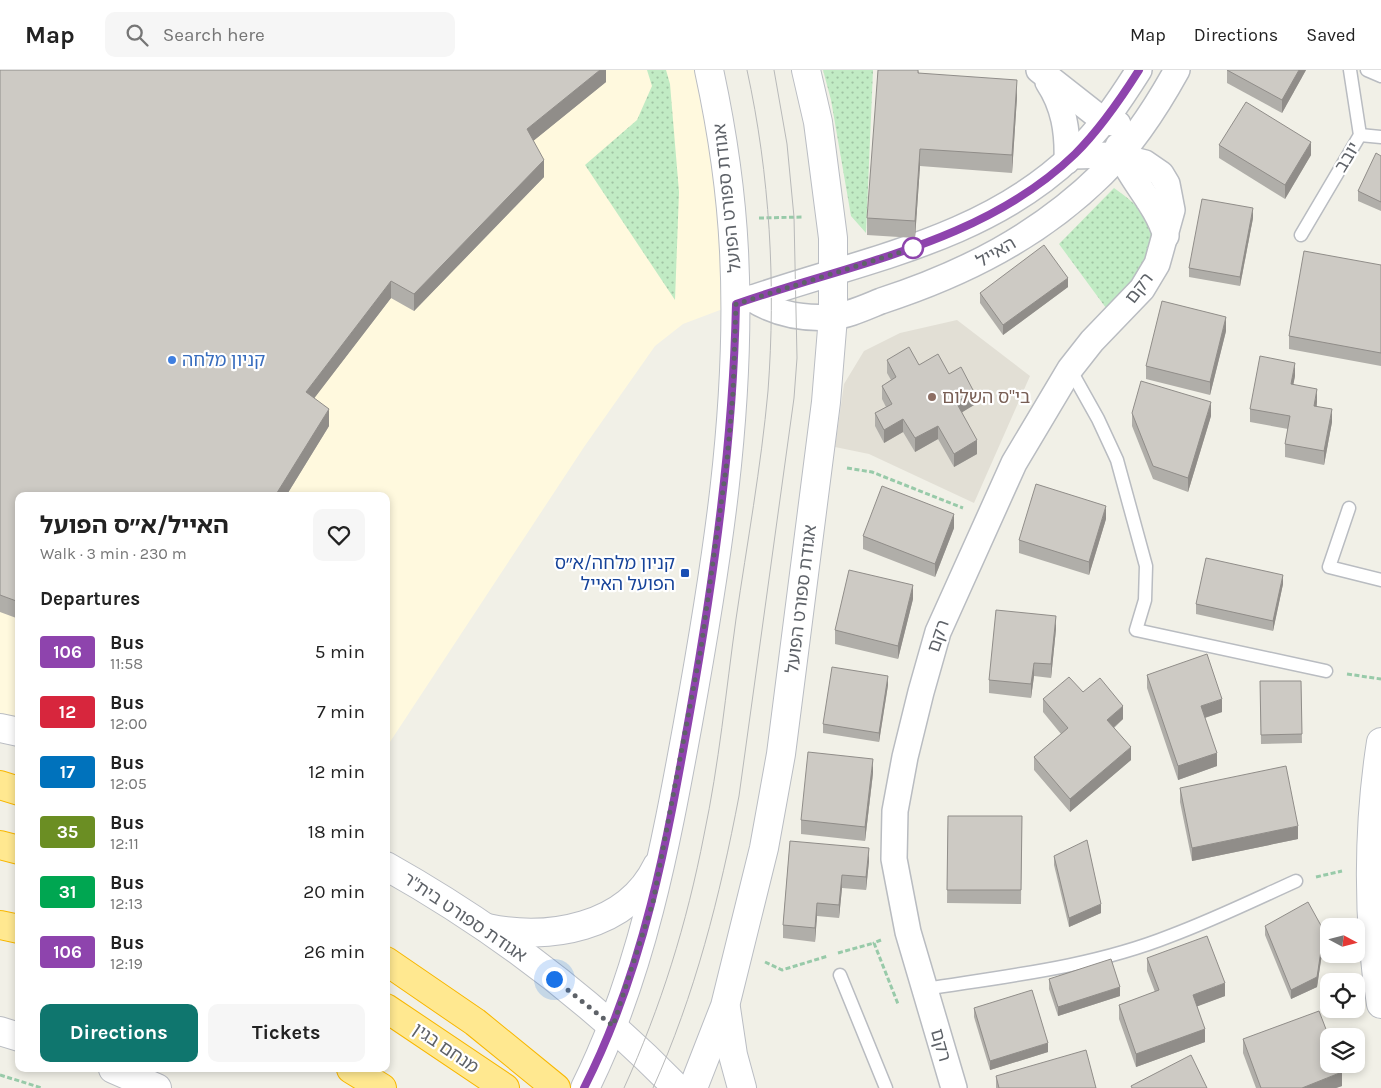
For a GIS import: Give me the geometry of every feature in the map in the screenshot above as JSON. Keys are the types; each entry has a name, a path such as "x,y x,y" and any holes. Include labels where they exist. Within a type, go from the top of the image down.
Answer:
{"highway":[{"path":"0,785 15,790"},
{"path":"0,845 15,849"},
{"path":"0,925 15,928"},
{"path":"390,964 475,1022 556,1088"},
{"name":"מנחם בגין","path":"390,1011 505,1088"},
{"path":"356,1072 382,1088"}],"street":[{"name":"אגודת ספורט הפועל","path":"586,1086 613,1026 642,940 664,851 701,648 720,517 744,301 716,105 709,70"},
{"name":"אגודת ספורט הפועל","path":"693,1088 725,1006 764,848 781,754 826,402 833,317 832,217 818,122 806,70"},
{"path":"1109,123 1121,97 1139,70"},
{"name":"האייל","path":"744,301 806,318 833,317 920,289 957,274 993,255 1055,214 1101,175 1120,156 1150,116 1177,70"},
{"path":"1040,71 1109,123 1120,156"},
{"path":"1040,71 1057,98 1063,114 1070,158"},
{"path":"716,105 736,151 747,218 744,301"},
{"path":"1109,123 1134,123 1150,116"},
{"name":"האייל","path":"744,301 935,240 969,226 1033,188 1109,123"},
{"name":"רקם","path":"954,1088 908,932 894,858 895,811 905,757 938,632 1014,463 1070,369 1092,341 1142,289 1157,264 1172,210 1168,184 1161,174 1145,163 1120,156 1090,154 1070,158"},
{"path":"0,728 15,731"},
{"path":"1381,742 1372,865 1373,916 1381,1004"},
{"path":"486,928 526,933 568,929 592,923 626,903 653,873 664,851"},
{"name":"אגודת ספורט בית\"ר","path":"390,868 486,928 613,1026 677,1088"},
{"path":"725,1006 733,1056 742,1088"},
{"path":"0,1032 15,1036"},
{"path":"120,1072 157,1088"}],"lane":[{"name":"יובב","path":"1301,235 1360,135 1350,70"},
{"path":"1367,70 1381,76"},
{"path":"1360,135 1381,137"},
{"path":"1070,369 1098,419 1117,460 1146,566 1145,600 1136,630 1326,671"},
{"path":"1349,508 1329,567 1381,580"},
{"path":"925,989 1022,976 1106,956 1170,937 1296,881"},
{"path":"840,974 886,1088"}],"path":[{"path":"747,218 832,217"},
{"path":"844,468 872,472 989,519"},
{"path":"1326,671 1381,679"},
{"path":"1296,881 1372,865"},
{"path":"759,960 782,970 874,942"},
{"path":"0,1075 42,1088"}],"shaded area":[{"path":"0,70 708,70 736,304 683,324 655,346 584,447 390,742 390,492 15,492 15,731 0,728"},
{"path":"957,320 1030,376 974,503 869,454 835,447 844,384 864,351 900,333"}],"green space":[{"path":"647,70 666,70 670,84 679,192 675,300 585,165 637,120 652,86"},
{"path":"823,70 873,70 866,233 851,216 831,100"},
{"path":"1114,188 1135,205 1148,220 1153,234 1153,247 1147,261 1106,308 1059,244"}],"building":[{"name":"קניון מלחה","path":"0,70 600,70 527,129 544,160 414,294 391,281 306,392 329,409 277,492 15,492 15,601 0,595"},
{"path":"878,70 918,70 918,73 1017,80 1012,155 920,149 915,221 867,218"},
{"path":"1227,70 1299,70 1282,100"},
{"path":"1246,102 1311,142 1285,185 1219,145"},
{"path":"1376,153 1381,156 1381,202 1358,191"},
{"path":"1202,199 1253,208 1240,277 1189,268"},
{"path":"1044,245 1068,278 1003,325 980,293"},
{"path":"1304,251 1381,265 1381,353 1289,336"},
{"path":"1162,301 1226,317 1210,382 1146,366"},
{"path":"909,347 919,365 938,354 949,374 961,367 974,392 956,402 977,440 954,454 938,426 915,438 903,419 884,430 875,413 892,404 882,386 896,377 887,360"},
{"path":"1260,356 1295,363 1291,384 1317,389 1314,406 1332,409 1324,451 1285,444 1290,416 1250,409"},
{"path":"1141,381 1211,402 1188,478 1153,466 1132,413"},
{"path":"1036,484 1106,506 1089,562 1019,540"},
{"path":"882,486 954,514 935,564 863,536"},
{"path":"1206,558 1283,575 1273,621 1196,604"},
{"path":"849,570 913,585 898,646 835,630"},
{"path":"996,610 1056,616 1051,664 1034,663 1031,684 989,680"},
{"path":"1207,654 1222,699 1201,706 1217,753 1178,766 1147,675"},
{"path":"832,667 888,676 879,733 823,724"},
{"path":"1069,677 1083,692 1100,678 1123,706 1107,720 1131,747 1070,799 1034,757 1068,728 1043,699"},
{"path":"1260,681 1301,681 1302,734 1261,735"},
{"path":"808,752 873,759 865,827 801,820"},
{"path":"1286,766 1298,826 1192,848 1180,788"},
{"path":"948,816 1022,816 1021,890 947,890"},
{"path":"1087,840 1101,904 1069,918 1054,856"},
{"path":"790,841 869,848 866,877 842,875 839,905 817,903 815,928 783,925"},
{"path":"1308,902 1320,924 1320,957 1317,977 1291,990 1265,926"},
{"path":"1207,936 1225,983 1193,995 1205,1029 1136,1054 1119,1005 1159,990 1147,958"},
{"path":"1111,959 1120,987 1058,1007 1049,979"},
{"path":"1032,990 1048,1043 990,1061 974,1008"},
{"path":"1319,1011 1320,1018 1326,1028 1320,1028 1320,1073 1340,1073 1302,1088 1261,1088 1243,1039"},
{"path":"1086,1050 1096,1088 999,1088 996,1076"},
{"path":"1191,1055 1207,1088 1132,1088 1131,1086"}],"tram line":[{"path":"624,1088 650,1027 672,964 697,868 718,754 765,420 771,310 769,230 761,149 747,70"},
{"path":"653,1088 694,981 715,908 732,833 739,796 794,398 797,358 794,217 787,144 774,70"}],"bus line":[{"name":"106","path":"584,1088 613,1026 642,940 653,902 675,795 701,648 727,461 733,392 736,304 935,240 969,226 1001,208 1033,188 1073,156 1104,121 1139,70"}],"place":[{"name":"קניון מלחה","path":"172,360"},
{"name":"בי\"ס השלום","path":"932,397"},
{"name":"קניון מלחה/א״ס הפועל האייל","path":"685,573"}],"route":[{"path":"554,979 613,1026 653,902 675,795 701,648 720,517 733,392 736,304 797,283 920,246 913,248"}]}
